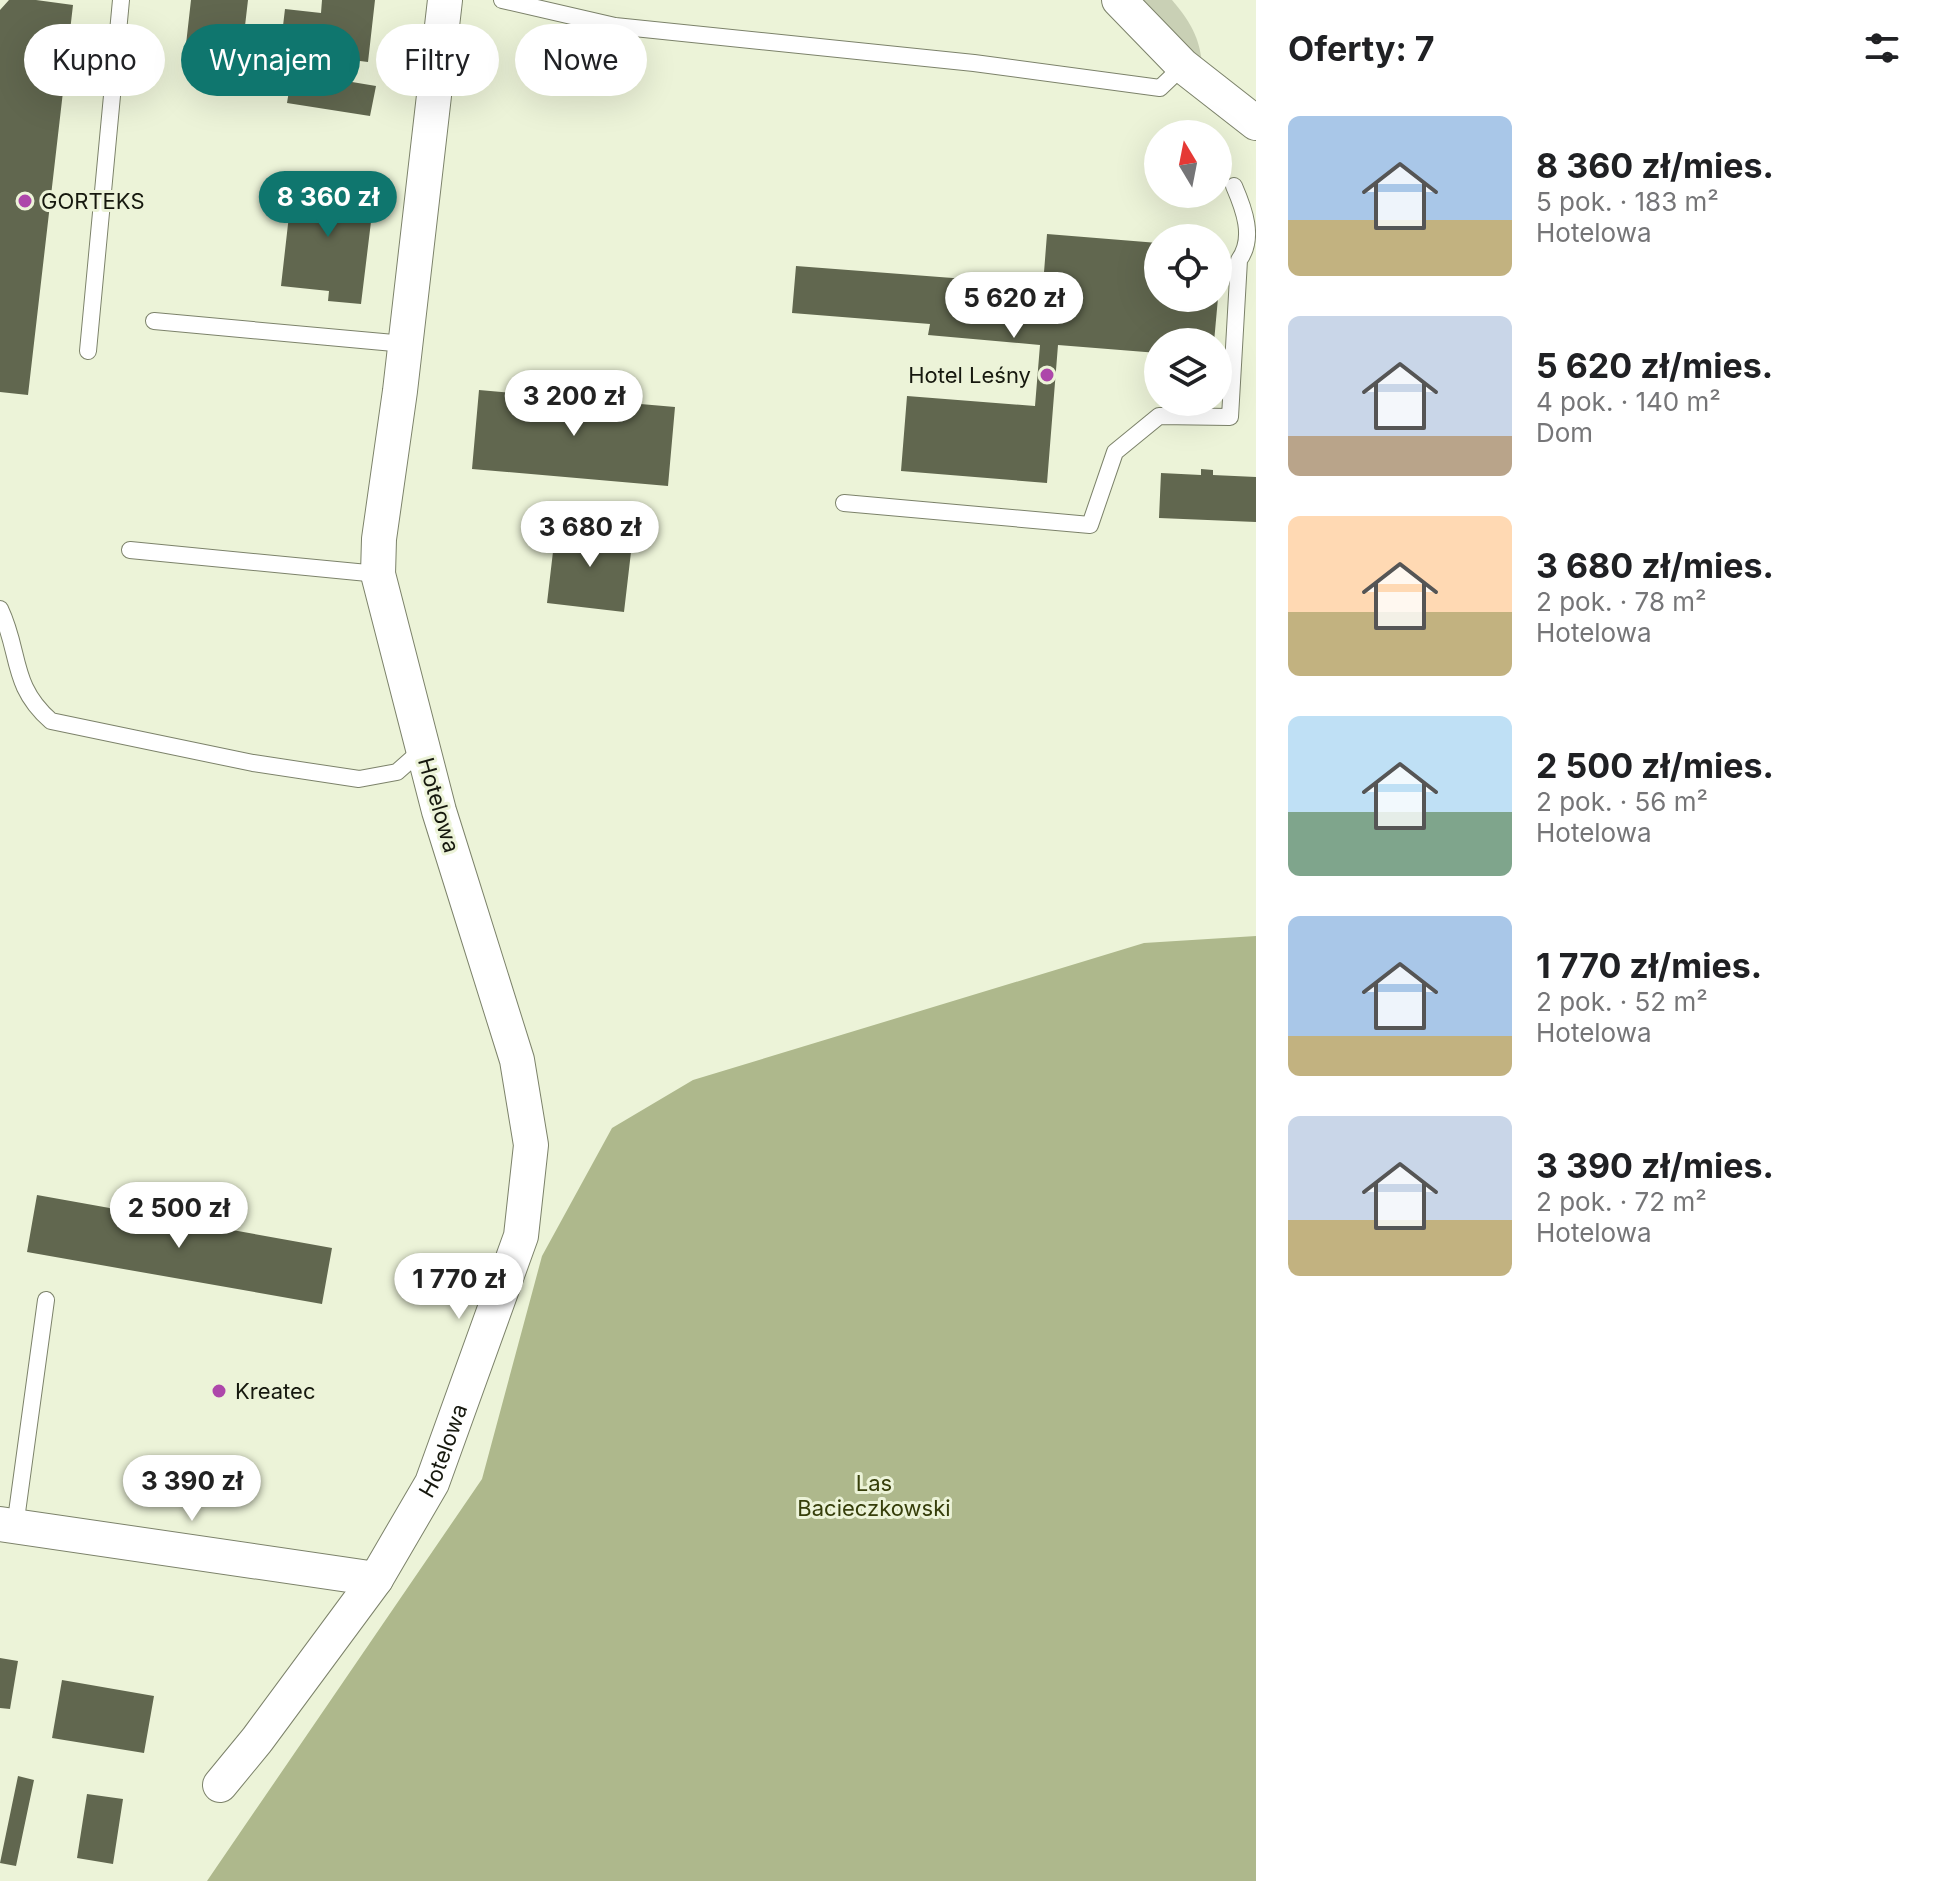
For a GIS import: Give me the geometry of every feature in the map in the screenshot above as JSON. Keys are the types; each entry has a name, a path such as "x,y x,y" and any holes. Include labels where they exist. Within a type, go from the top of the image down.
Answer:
{"street":[{"name":"Hotelowa","path":"220,1785 376,1579 432,1483 521,1236 531,1145 517,1060 439,811 378,574 379,539 445,0"},
{"path":"1119,0 1183,66 1256,123"},
{"path":"7,1526 376,1579"}],"lane":[{"path":"88,351 121,0"},
{"path":"502,0 615,26 974,63 1160,88 1183,66"},
{"path":"844,503 1090,525 1115,452 1159,416 1230,417 1239,260 1245,251 1247,217 1234,186"},
{"path":"154,321 405,344"},
{"path":"130,550 378,574"},
{"path":"0,609 11,637 20,682 35,707 51,721 253,763 359,779 397,772 423,749"},
{"path":"7,1526 46,1300"}],"green space":[{"path":"1135,0 1172,0 1193,30 1202,65"},
{"name":"Las Bacieczkowski","path":"1256,936 1256,1881 207,1881 482,1479 542,1256 612,1128 693,1080 1144,943"}],"building":[{"name":"GORTEKS","path":"9,0 73,5 71,24 24,24 24,96 62,96 28,395 0,392 0,10"},
{"path":"191,0 248,0 245,24 188,24"},
{"path":"322,0 375,0 368,62 360,61 360,24 283,24 285,9 321,13"},
{"path":"360,83 376,86 370,116 287,103 288,96 360,96"},
{"path":"293,180 375,189 361,304 328,301 329,291 281,286"},
{"name":"Hotel Leśny","path":"1047,234 1144,242 1144,312 1217,312 1215,328 1144,328 1144,352 1058,345 1047,483 901,471 907,396 1035,406 1040,345 928,335 930,324 792,313 796,266 1043,285"},
{"path":"479,390 675,407 668,486 472,469"},
{"path":"1201,469 1213,470 1213,475 1256,477 1256,522 1159,518 1161,473 1201,475"},
{"path":"556,526 633,535 624,612 547,603"},
{"path":"37,1195 332,1248 322,1304 27,1252"},
{"path":"0,1658 18,1661 10,1709 0,1708"},
{"path":"62,1680 154,1696 144,1753 52,1738"},
{"path":"18,1776 34,1780 16,1866 0,1863"},
{"path":"87,1794 123,1799 113,1864 77,1858"}],"place":[{"name":"GORTEKS","path":"25,201"},
{"name":"Hotel Leśny","path":"1047,375"},
{"name":"Kreatec","path":"219,1391"}]}
